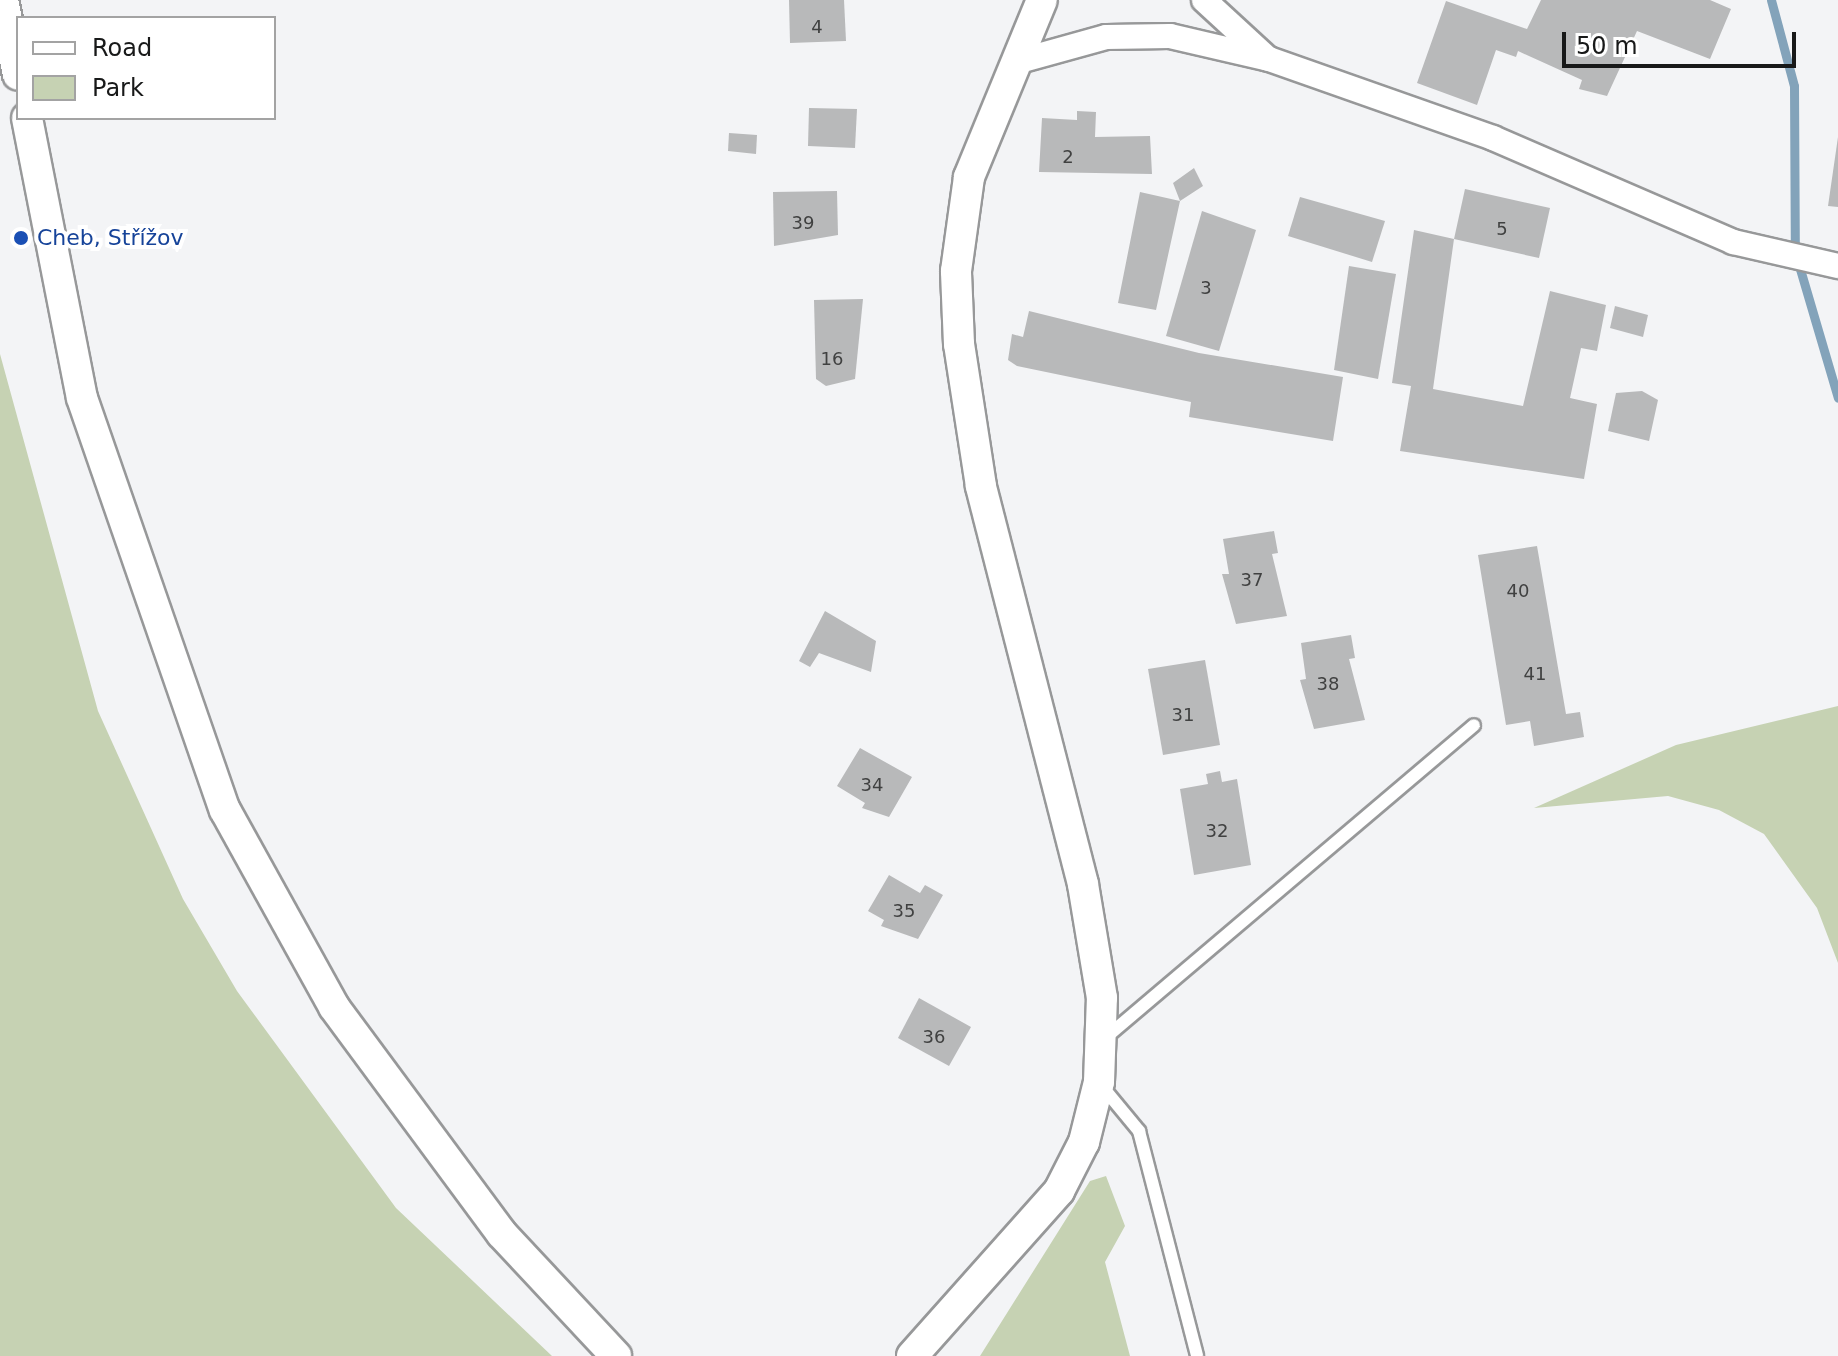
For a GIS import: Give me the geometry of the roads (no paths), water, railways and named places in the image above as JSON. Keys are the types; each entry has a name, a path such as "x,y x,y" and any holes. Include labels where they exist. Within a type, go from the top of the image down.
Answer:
{"street":[{"path":"3,0 16,65"},
{"path":"912,1356 1059,1191 1084,1142 1099,1082 1102,998 1083,884 981,486 959,344 956,271 969,177 1042,0"},
{"path":"1204,0 1269,59"},
{"path":"1016,62 1106,37 1170,36 1269,59 1493,138 1733,242 1838,266"},
{"path":"27,120 82,398 225,810 334,1007 502,1234 616,1356"}],"lane":[{"path":"1101,1042 1474,725"},
{"path":"1099,1082 1139,1131 1197,1356"}],"waterway":[{"path":"1771,0 1794,86 1795,252 1838,398"}],"place":[{"name":"Cheb, Střížov","path":"21,238"}]}
